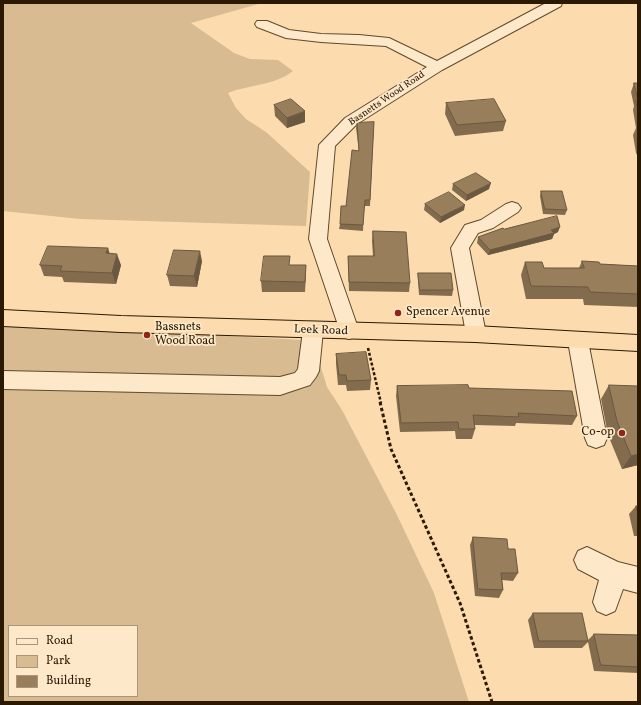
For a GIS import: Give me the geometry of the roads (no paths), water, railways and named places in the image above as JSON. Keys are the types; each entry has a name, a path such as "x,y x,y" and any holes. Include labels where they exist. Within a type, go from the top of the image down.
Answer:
{"highway":[{"name":"Leek Road","path":"3,318 69,322 313,331 476,334 578,341 638,343"}],"street":[{"name":"Basnetts Wood Road","path":"357,332 318,239 327,145 351,121 436,67 556,3"},
{"path":"262,24 286,34 321,38 359,39 389,42 436,67"},
{"path":"476,334 460,248 471,229 487,224 512,208"},
{"path":"3,380 280,386 302,379 308,371 313,331"},
{"path":"578,341 596,438"},
{"path":"587,560 626,577 606,602"}],"place":[{"name":"Spencer Avenue","path":"398,313"},
{"name":"Bassnets Wood Road","path":"147,335"},
{"name":"Co-op","path":"622,433"}]}
